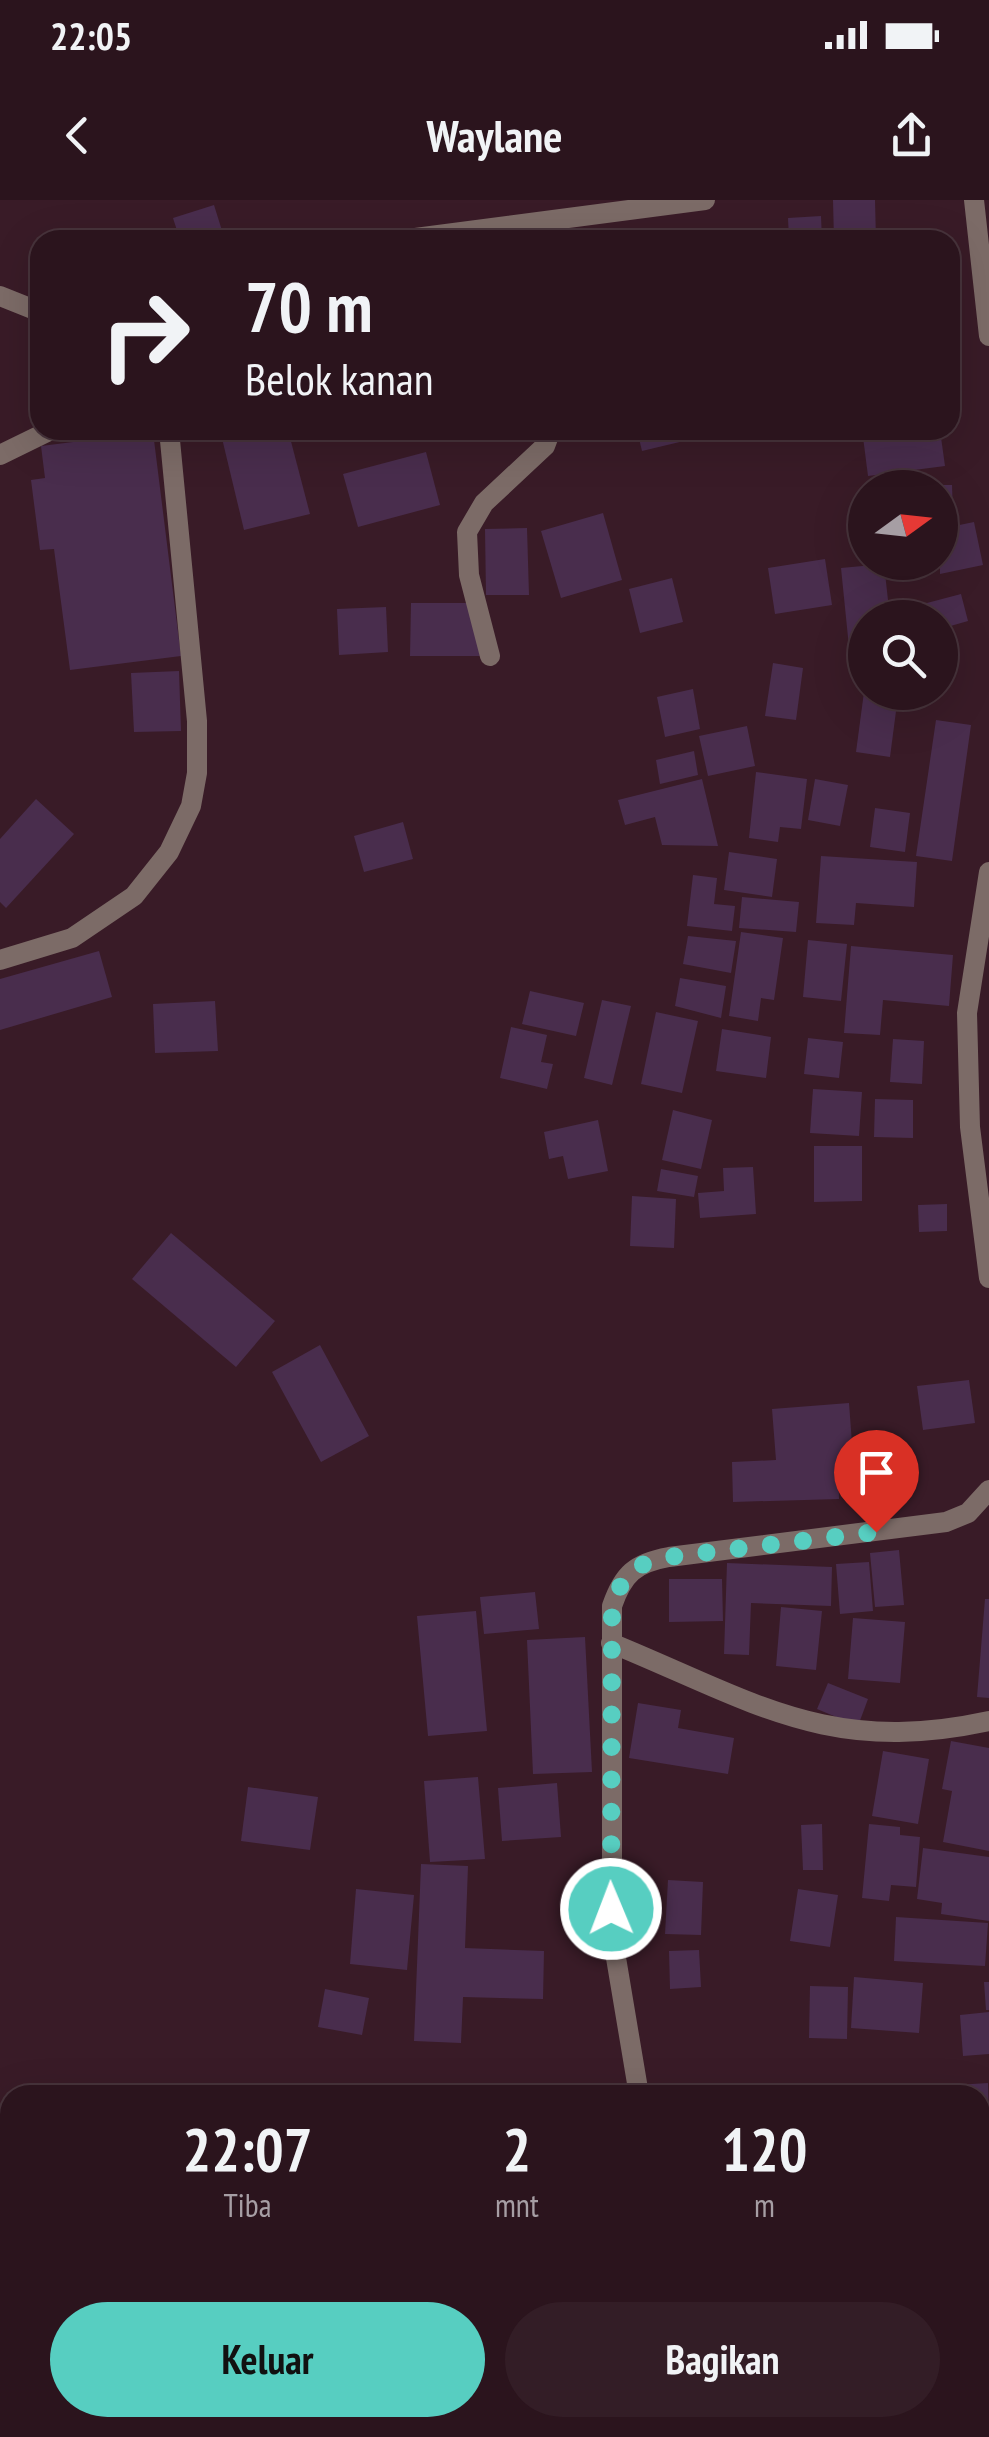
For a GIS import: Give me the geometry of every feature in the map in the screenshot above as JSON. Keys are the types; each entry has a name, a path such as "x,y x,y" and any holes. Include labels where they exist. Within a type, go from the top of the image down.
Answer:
{"street":[{"path":"552,230 706,200"},
{"path":"974,200 989,336"},
{"path":"0,296 30,308"},
{"path":"0,455 31,440"},
{"path":"0,960 72,938 134,896 170,852 190,806 197,772 197,721 170,440"},
{"path":"490,656 469,574 467,532 484,503 547,440"},
{"path":"989,872 967,1013 970,1127 989,1278"},
{"path":"637,2085 612,1934 612,1606 622,1578 643,1562 946,1522 968,1513 989,1490"},
{"path":"611,1643 764,1709 823,1728 880,1734 989,1721"}],"building":[{"path":"833,200 875,200 876,230 834,230"},
{"path":"214,205 222,230 177,230 173,218"},
{"path":"821,216 822,230 789,230 788,218"},
{"path":"89,440 154,440 181,656 70,670 54,549 40,550 31,480 45,478 41,446"},
{"path":"222,440 291,440 310,514 244,530"},
{"path":"639,440 688,440 642,451"},
{"path":"863,440 941,440 945,466 867,470"},
{"path":"426,452 440,505 358,527 343,474"},
{"path":"603,513 622,580 561,598 541,531"},
{"path":"974,522 983,565 958,570 958,525"},
{"path":"527,528 529,595 486,595 485,529"},
{"path":"825,559 832,605 775,614 768,568"},
{"path":"848,567 848,580 886,580 888,600 848,600 848,637 841,568"},
{"path":"672,578 683,622 640,633 629,589"},
{"path":"961,594 968,621 958,624 958,600 938,600"},
{"path":"411,603 471,603 480,656 410,656"},
{"path":"386,607 388,652 339,655 337,609"},
{"path":"773,663 803,668 796,720 765,716"},
{"path":"179,671 181,731 134,732 131,673"},
{"path":"693,689 700,729 665,737 657,697"},
{"path":"862,710 896,710 890,757 856,752"},
{"path":"936,720 971,725 952,861 916,856"},
{"path":"747,726 755,766 708,776 699,736"},
{"path":"694,751 698,775 660,784 656,760"},
{"path":"756,772 807,779 801,829 780,827 778,842 749,838"},
{"path":"702,779 718,846 662,845 655,817 625,825 618,800"},
{"path":"815,779 848,785 840,826 808,820"},
{"path":"36,799 74,834 6,908 0,902 0,839"},
{"path":"875,808 910,813 905,852 870,847"},
{"path":"403,822 413,859 364,872 354,836"},
{"path":"729,852 777,859 772,897 724,890"},
{"path":"821,856 917,862 914,907 856,903 854,925 816,923"},
{"path":"693,875 717,878 714,904 735,906 732,931 687,926"},
{"path":"742,897 799,902 796,932 739,928"},
{"path":"741,932 783,938 774,1000 761,998 758,1021 729,1016"},
{"path":"688,936 736,941 731,973 683,964"},
{"path":"808,940 847,944 841,1001 803,997"},
{"path":"851,946 953,955 949,1006 883,1000 880,1035 844,1033"},
{"path":"99,951 112,997 0,1030 0,979"},
{"path":"680,978 726,986 721,1018 675,1006"},
{"path":"530,991 584,1003 576,1036 522,1024"},
{"path":"602,1000 631,1006 612,1085 584,1078"},
{"path":"215,1001 218,1051 155,1053 153,1004"},
{"path":"656,1012 698,1021 682,1093 641,1084"},
{"path":"511,1027 547,1035 541,1062 553,1064 547,1089 500,1078"},
{"path":"722,1029 771,1037 766,1078 716,1071"},
{"path":"808,1038 843,1042 839,1078 804,1074"},
{"path":"893,1039 924,1041 922,1084 890,1082"},
{"path":"813,1089 862,1092 859,1136 810,1133"},
{"path":"875,1099 913,1100 913,1138 874,1137"},
{"path":"673,1110 712,1120 701,1169 662,1160"},
{"path":"598,1120 608,1171 568,1179 563,1156 549,1159 544,1132"},
{"path":"814,1146 862,1146 862,1201 814,1202"},
{"path":"753,1167 756,1214 700,1218 698,1193 724,1191 723,1168"},
{"path":"661,1169 698,1176 694,1197 657,1191"},
{"path":"632,1196 676,1199 674,1248 630,1246"},
{"path":"947,1204 947,1231 919,1232 918,1205"},
{"path":"171,1233 275,1321 236,1367 132,1279"},
{"path":"320,1345 369,1436 321,1462 272,1372"},
{"path":"969,1380 975,1423 923,1430 917,1386"},
{"path":"849,1403 853,1457 838,1458 839,1499 733,1502 732,1462 776,1460 772,1409"},
{"path":"899,1550 904,1605 875,1607 870,1553"},
{"path":"869,1562 873,1611 840,1614 836,1564"},
{"path":"727,1563 832,1567 831,1606 751,1603 749,1655 724,1654"},
{"path":"669,1579 722,1579 723,1621 669,1622"},
{"path":"535,1592 539,1629 484,1634 480,1597"},
{"path":"985,1599 989,1599 989,1698 977,1697"},
{"path":"781,1607 822,1611 816,1670 776,1666"},
{"path":"476,1611 487,1731 428,1736 417,1616"},
{"path":"853,1618 905,1622 900,1683 848,1679"},
{"path":"585,1637 592,1772 533,1774 527,1640"},
{"path":"828,1683 868,1699 858,1726 817,1709"},
{"path":"638,1703 681,1710 678,1728 734,1738 728,1774 629,1758"},
{"path":"951,1741 989,1748 989,1851 943,1842 952,1791 942,1789"},
{"path":"883,1751 929,1759 918,1824 872,1816"},
{"path":"478,1777 485,1859 430,1862 424,1781"},
{"path":"557,1783 561,1837 502,1841 498,1788"},
{"path":"248,1787 318,1797 310,1850 241,1841"},
{"path":"822,1824 823,1870 803,1870 801,1825"},
{"path":"869,1824 900,1827 900,1835 920,1837 916,1887 891,1885 889,1901 862,1898"},
{"path":"923,1848 989,1857 989,1921 941,1914 942,1903 917,1899"},
{"path":"421,1864 468,1866 465,1948 544,1951 543,1999 463,1997 461,2043 414,2041"},
{"path":"626,1879 653,1880 652,1911 626,1911"},
{"path":"668,1880 703,1882 701,1935 665,1934"},
{"path":"356,1889 414,1895 407,1970 350,1964"},
{"path":"798,1889 838,1895 830,1947 790,1941"},
{"path":"896,1917 988,1923 985,1966 894,1961"},
{"path":"699,1950 701,1987 670,1989 669,1951"},
{"path":"854,1977 923,1983 919,2033 851,2028"},
{"path":"984,1982 989,1982 989,2010 986,2010"},
{"path":"810,1986 848,1987 847,2039 809,2038"},
{"path":"325,1989 369,1998 362,2035 318,2027"},
{"path":"989,2012 989,2054 963,2056 960,2015"}],"route":[{"path":"611,1909 612,1606 622,1578 643,1562 669,1557 876,1532"}]}
